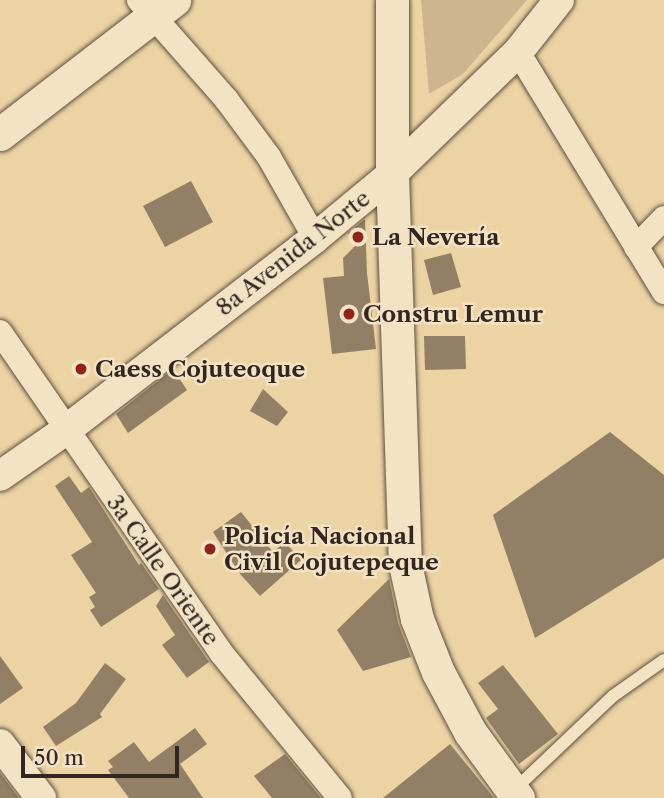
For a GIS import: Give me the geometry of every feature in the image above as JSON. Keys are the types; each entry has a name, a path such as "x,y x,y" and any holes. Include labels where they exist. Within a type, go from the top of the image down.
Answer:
{"main road":[{"path":"392,0 392,174 401,525 408,584 417,619 452,700 515,794"},
{"path":"0,134 155,5"}],"street":[{"name":"8a Avenida Norte","path":"0,477 66,430 315,238 392,174 518,52 559,0"},
{"path":"155,5 270,157 315,238"},
{"path":"518,52 664,292"},
{"path":"636,247 664,218"},
{"name":"3a Calle Oriente","path":"0,332 222,654 340,798"},
{"path":"0,744 41,798"}],"lane":[{"path":"515,794 613,696 664,660"}],"shaded area":[{"path":"421,0 527,0 463,74 429,94"}],"building":[{"path":"191,181 213,222 165,247 143,206"},
{"name":"Constru Lemur","path":"365,219 367,273 376,349 332,354 323,278 344,276 343,258 356,245 348,233"},
{"path":"451,253 461,287 433,295 424,260"},
{"path":"424,336 465,336 466,369 425,370"},
{"path":"173,369 187,390 128,433 116,414"},
{"path":"263,389 288,412 277,426 250,411"},
{"path":"610,432 664,475 664,558 535,638 493,515"},
{"path":"69,476 81,493 89,487 139,565 141,563 159,589 101,627 90,610 95,607 89,597 96,593 71,555 92,542 55,486"},
{"path":"241,512 273,552 285,542 301,560 260,596 240,574 213,532"},
{"path":"389,579 398,623 411,657 363,671 337,630"},
{"path":"163,595 209,662 187,678 162,645 175,635 156,606"},
{"path":"0,656 23,688 0,704"},
{"path":"105,663 126,679 100,714 102,717 56,746 43,727 76,703"},
{"path":"503,665 558,734 519,764 486,718 498,709 478,683"},
{"path":"195,728 207,744 180,764 203,798 129,798 108,770 113,767 108,761 134,742 149,762"},
{"path":"450,744 494,798 383,798"},
{"path":"285,754 321,798 272,798 254,776"},
{"path":"0,773 19,798 0,798"}],"place":[{"name":"La Nevería","path":"358,237"},
{"name":"Constru Lemur","path":"349,314"},
{"name":"Caess Cojuteoque","path":"81,369"},
{"name":"Policía Nacional Civil Cojutepeque","path":"210,549"}]}
